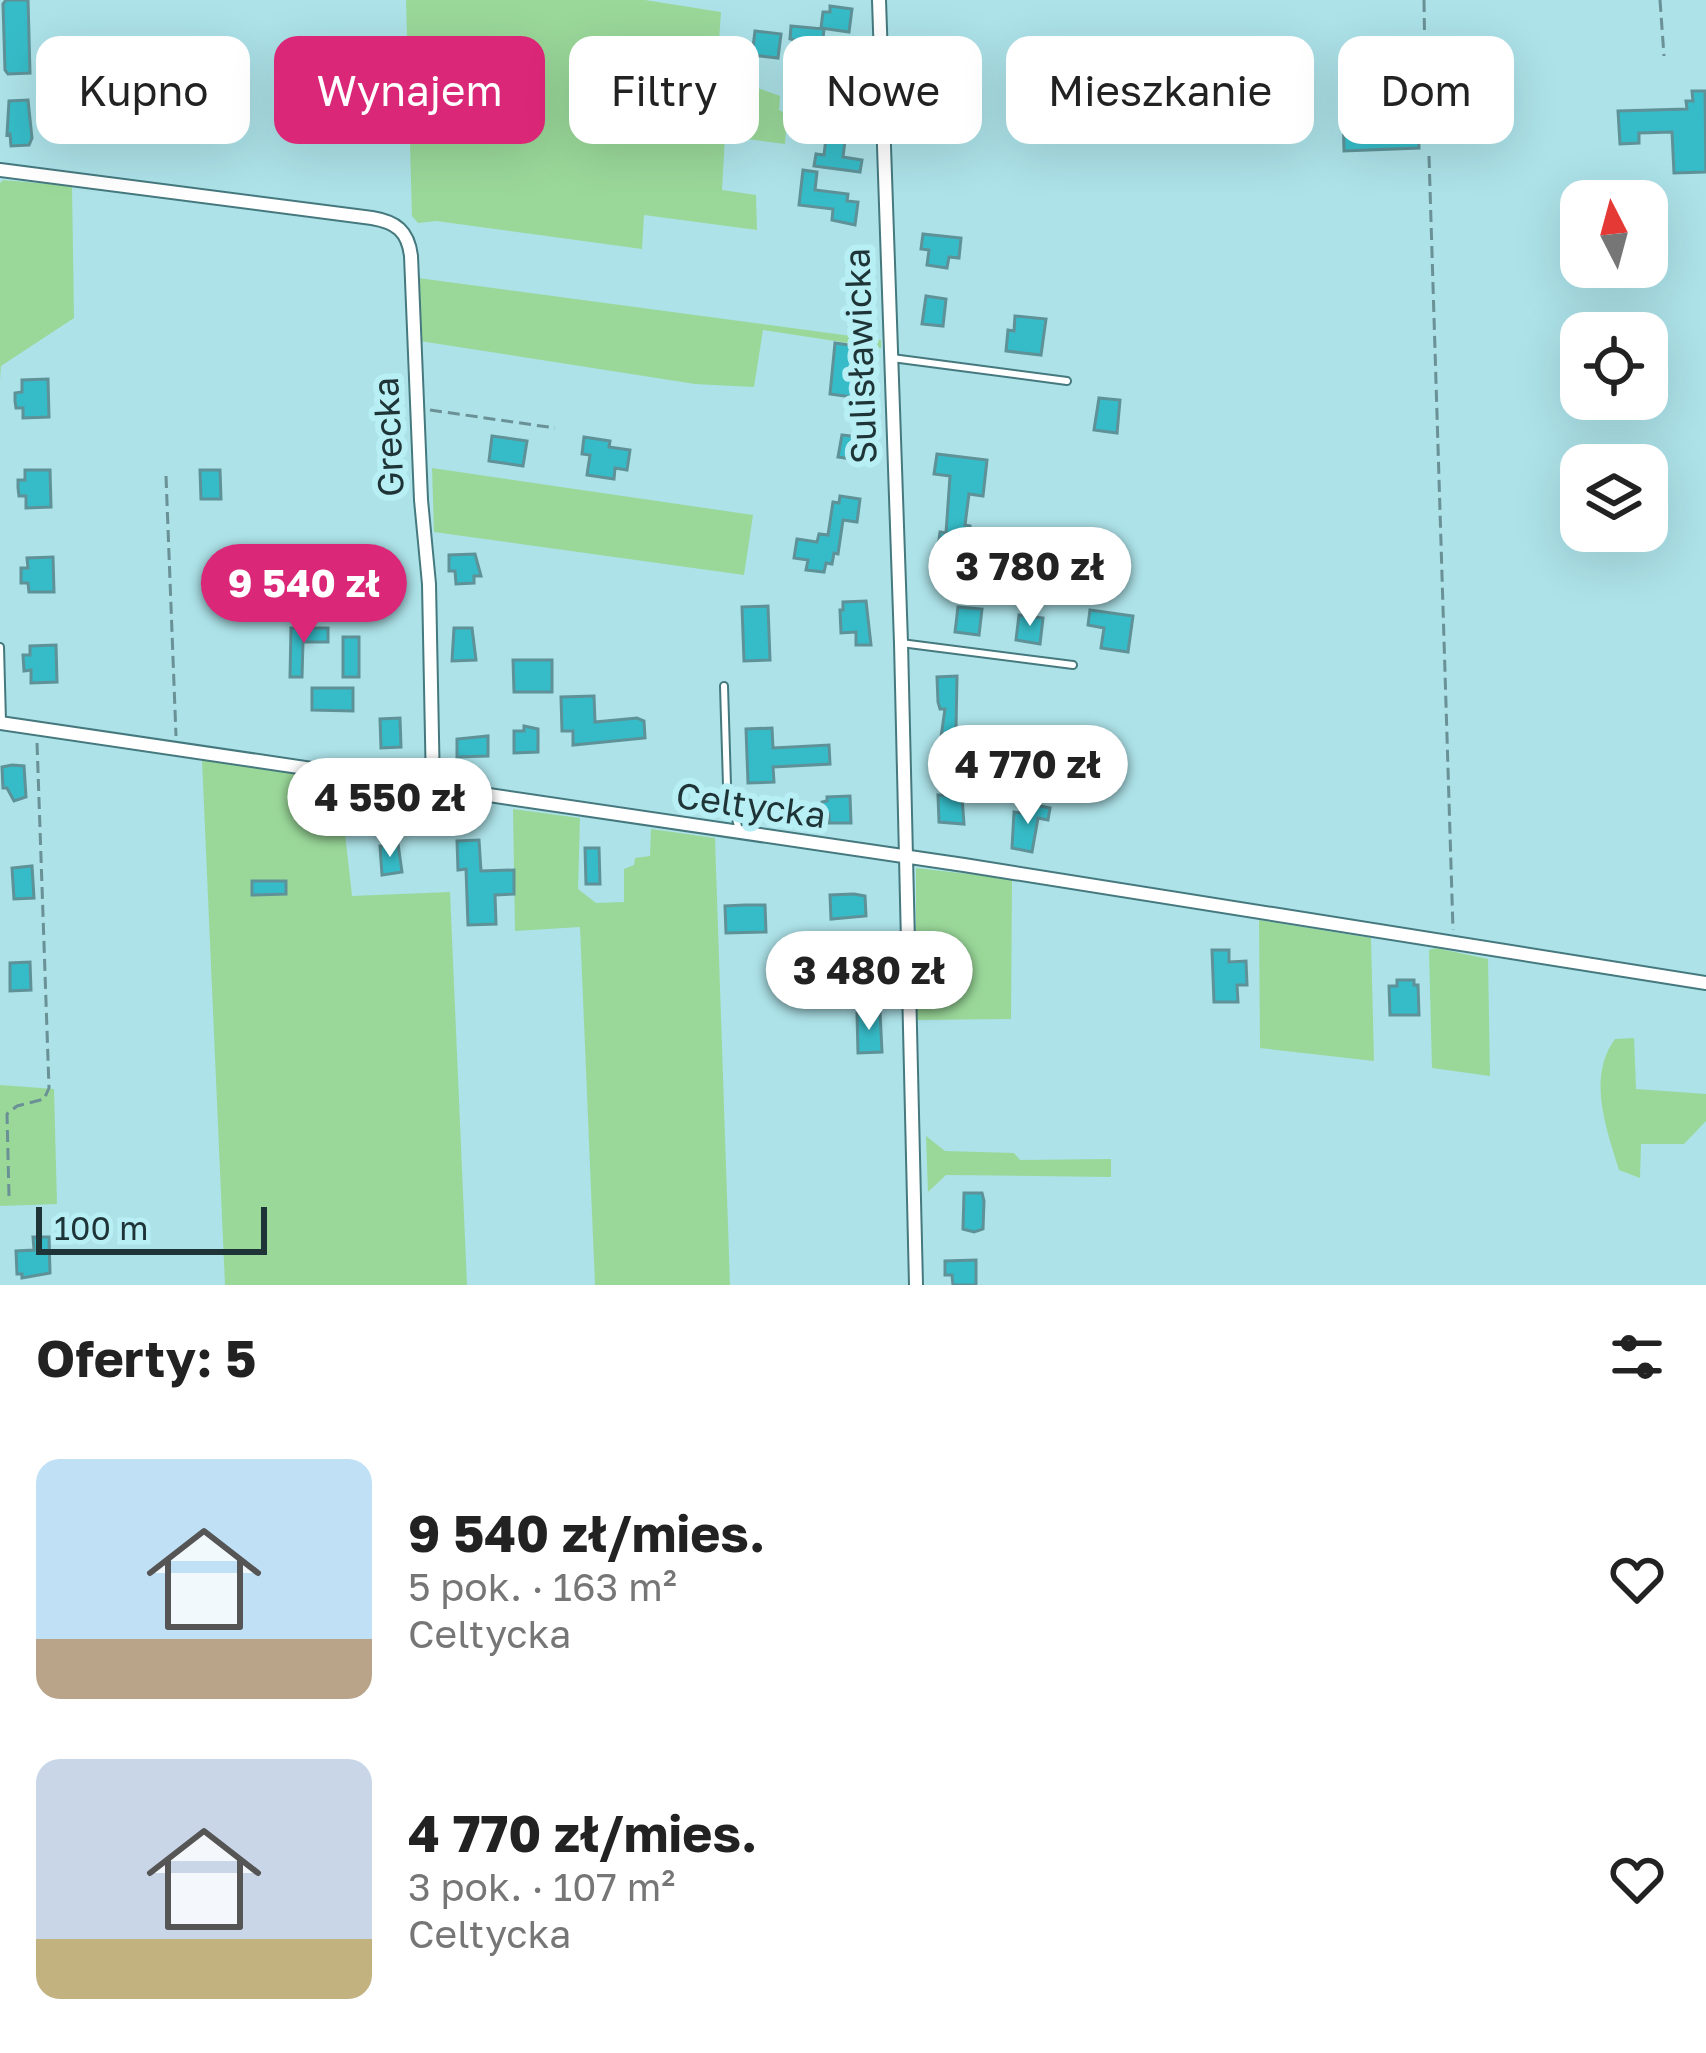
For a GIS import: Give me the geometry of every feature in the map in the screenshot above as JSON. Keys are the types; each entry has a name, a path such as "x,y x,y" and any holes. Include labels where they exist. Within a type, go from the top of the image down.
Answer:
{"street":[{"name":"Sulisławicka","path":"879,0 916,1285"},
{"name":"Grecka","path":"0,170 372,218 401,228 411,256 429,584 433,788"},
{"name":"Celtycka","path":"1,723 1706,983"}],"lane":[{"path":"890,358 1066,381"},
{"path":"901,643 1073,665"},
{"path":"0,647 1,723"},
{"path":"724,686 727,785 740,833"}],"path":[{"path":"1424,0 1425,36"},
{"path":"1660,0 1664,56"},
{"path":"1429,156 1454,943"},
{"path":"417,410 555,428"},
{"path":"166,476 176,749"},
{"path":"9,1196 7,1114 17,1106 44,1099 49,1088 36,728"}],"green space":[{"path":"406,0 645,0 721,12 719,36 569,36 569,144 725,144 722,190 756,195 757,230 644,215 642,249 436,221 418,223 412,216 410,144 545,144 545,36 407,36"},
{"path":"759,88 780,96 783,144 759,141"},
{"path":"0,183 72,186 74,318 1,366 0,380"},
{"path":"418,278 881,340 881,348 763,330 754,387 695,384 420,341"},
{"path":"432,468 753,515 744,575 434,532"},
{"path":"202,760 339,780 352,896 450,892 467,1285 225,1285"},
{"path":"513,809 580,818 578,889 596,903 624,902 624,869 634,865 635,858 650,856 651,829 715,838 730,1285 595,1285 580,927 515,931"},
{"path":"916,868 1012,879 1011,1019 916,1020"},
{"path":"1259,920 1371,938 1374,1061 1260,1048"},
{"path":"1429,950 1488,959 1490,1076 1432,1068"},
{"path":"1634,1038 1636,1089 1706,1094 1706,1121 1684,1144 1641,1144 1640,1178 1619,1170 1601,1086 1602,1070 1615,1039"},
{"path":"0,1085 54,1089 57,1204 0,1206"},
{"path":"926,1136 945,1151 1014,1153 1020,1160 1111,1159 1111,1177 946,1175 928,1192"}],"building":[{"path":"6,0 28,0 30,73 8,74 5,70"},
{"path":"830,6 852,9 849,32 821,28 823,12 830,12"},
{"path":"791,26 824,29 823,36 790,36"},
{"path":"755,31 781,34 778,58 759,56 759,36 754,36"},
{"path":"1692,91 1705,91 1706,172 1674,173 1672,132 1639,133 1639,143 1620,144 1618,111 1687,109 1686,101 1693,101"},
{"path":"28,100 32,138 29,145 11,146 9,101"},
{"path":"825,144 845,144 843,157 862,160 860,172 814,166 816,154 824,155"},
{"path":"1344,144 1419,144 1419,148 1344,151"},
{"path":"803,170 817,172 815,190 848,194 847,201 858,202 855,225 832,220 833,209 799,205"},
{"path":"923,234 961,238 959,258 949,257 947,268 927,265 929,250 921,249"},
{"path":"926,296 946,299 943,326 922,324"},
{"path":"1015,316 1046,319 1041,355 1006,351"},
{"path":"835,343 856,346 853,368 855,375 862,376 859,398 830,394"},
{"path":"48,379 49,417 23,418 23,408 16,408 15,401 15,393 22,392 22,380"},
{"path":"1099,398 1120,400 1117,433 1094,430"},
{"path":"842,435 861,437 858,460 838,457"},
{"path":"492,436 527,441 523,466 489,461"},
{"path":"584,437 630,450 627,470 615,468 614,479 587,475 590,455 582,454"},
{"path":"937,454 987,460 983,496 969,494 964,577 940,574 942,564 936,563 940,532 946,533 950,476 934,474"},
{"path":"25,470 50,470 51,507 26,508 26,496 19,496 18,488 18,480 25,480"},
{"path":"200,470 220,470 221,499 201,499"},
{"path":"840,496 860,499 857,522 843,520 838,554 834,553 832,564 826,563 824,572 806,570 808,560 794,558 797,539 817,542 819,534 828,535 833,502 839,503"},
{"path":"999,551 1028,555 1024,581 996,577"},
{"path":"475,554 481,576 474,576 474,583 456,584 455,571 449,571 449,555"},
{"path":"53,557 54,592 29,592 28,583 21,583 27,558"},
{"path":"866,601 871,645 856,645 856,632 841,633 840,610 843,602"},
{"path":"768,606 770,660 744,661 742,607"},
{"path":"958,607 982,609 979,635 955,632"},
{"path":"1090,610 1133,616 1128,652 1101,648 1104,628 1088,625"},
{"path":"1019,615 1043,618 1040,644 1016,640"},
{"path":"291,628 328,628 328,642 303,642 302,677 290,677"},
{"path":"454,628 472,628 476,660 452,661"},
{"path":"343,637 359,637 359,677 343,677"},
{"path":"56,645 57,682 31,683 23,655 30,655 30,646"},
{"path":"513,660 552,660 552,692 514,692"},
{"path":"957,676 956,729 970,731 967,754 939,751 945,709 938,702 937,677"},
{"path":"312,688 353,688 353,711 312,710"},
{"path":"594,696 595,722 637,718 644,721 645,738 573,745 573,731 562,731 561,697"},
{"path":"400,718 401,747 381,748 380,719"},
{"path":"524,726 538,729 538,752 514,753 514,731 524,731"},
{"path":"772,728 773,748 829,745 830,764 773,767 774,782 748,783 746,729"},
{"path":"488,736 488,756 457,757 457,739"},
{"path":"24,766 26,797 14,801 3,788 2,767"},
{"path":"938,795 962,797 964,824 939,822"},
{"path":"850,796 851,823 829,823 829,814 822,814 822,802 827,797"},
{"path":"1030,804 1050,808 1048,820 1038,818 1032,852 1012,848 1014,812 1028,814"},
{"path":"479,840 481,871 514,870 514,894 495,895 496,924 468,925 466,869 458,870 457,841"},
{"path":"398,844 402,872 382,875 380,846"},
{"path":"585,848 599,848 600,884 586,884"},
{"path":"32,866 34,898 14,899 12,868"},
{"path":"252,881 286,881 286,894 252,895"},
{"path":"830,895 865,896 866,916 831,919"},
{"path":"765,905 766,932 726,933 725,906"},
{"path":"1212,950 1229,950 1229,962 1246,961 1247,985 1237,985 1238,1002 1214,1002"},
{"path":"30,962 31,990 10,991 10,963"},
{"path":"1397,980 1414,980 1418,985 1419,1015 1390,1015 1389,986 1397,986"},
{"path":"880,1012 882,1052 858,1053 857,1013"},
{"path":"964,1193 982,1193 983,1229 963,1229"},
{"path":"33,1237 49,1237 50,1273 22,1278 17,1274 16,1251 34,1250"},
{"path":"976,1260 976,1285 953,1285 952,1275 945,1275 945,1261"}]}
